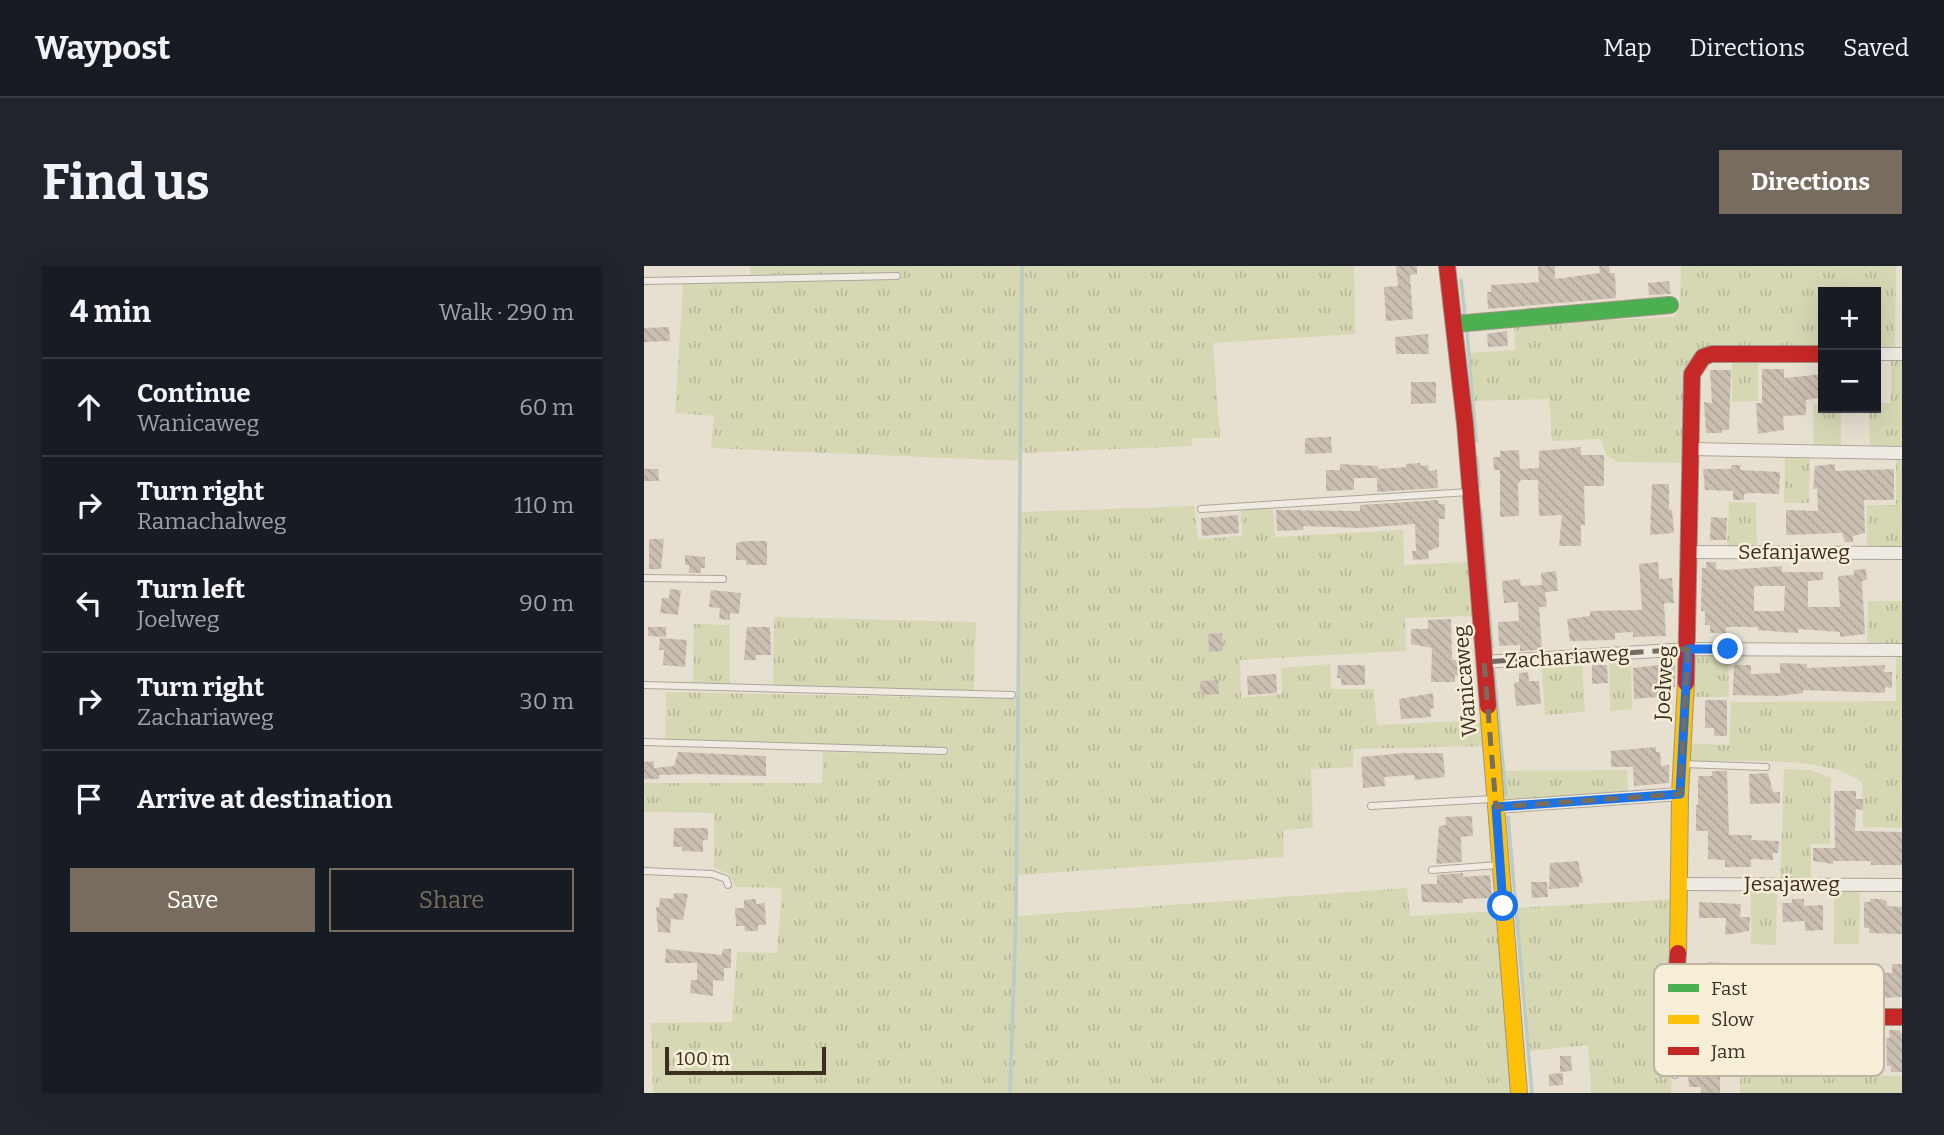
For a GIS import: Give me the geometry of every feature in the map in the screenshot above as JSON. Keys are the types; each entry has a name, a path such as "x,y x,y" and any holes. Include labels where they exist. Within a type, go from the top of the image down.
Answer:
{"street":[{"name":"Wanicaweg","path":"1447,266 1471,492 1519,1093"},
{"path":"1455,324 1670,305"},
{"name":"Joelweg","path":"1680,964 1680,794 1688,649 1687,552 1692,374 1696,363 1712,354 1818,354"},
{"path":"1881,354 1902,354"},
{"path":"1691,449 1902,453"},
{"name":"Sefanjaweg","path":"1687,552 1902,553"},
{"name":"Zachariaweg","path":"1484,662 1688,649 1902,650"},
{"path":"1496,803 1680,794"},
{"name":"Jesajaweg","path":"1681,884 1902,885"},
{"path":"1884,1017 1902,1017"}],"lane":[{"path":"644,281 897,276"},
{"path":"1201,509 1471,492"},
{"path":"644,578 723,579"},
{"path":"644,684 1012,695"},
{"path":"644,742 944,751"},
{"path":"1681,764 1766,766"},
{"path":"1371,806 1496,803"},
{"path":"1432,870 1500,865"},
{"path":"644,871 712,874 726,879 728,885"}],"highlighted area":[{"path":"1688,649 1680,794 1496,807 1484,662"}],"green space":[{"path":"750,266 1354,266 1355,334 1213,343 1220,438 1192,438 1192,446 1020,453 1020,461 711,448 714,416 675,413 683,284 901,280 902,273 750,275"},
{"path":"1681,266 1896,266 1895,348 1881,348 1881,287 1818,287 1818,349 1695,357 1685,463 1617,462 1606,454 1600,439 1552,441 1549,399 1473,401 1469,353 1515,350 1514,324 1674,317 1680,305"},
{"path":"1891,356 1902,357 1902,451 1870,452 1869,413 1881,413 1881,403 1891,403"},
{"path":"1732,358 1758,358 1758,401 1732,402"},
{"path":"1813,404 1818,405 1818,413 1841,413 1841,452 1814,452"},
{"path":"1896,457 1902,457 1902,549 1867,549 1867,505 1896,505"},
{"path":"1785,458 1810,458 1809,503 1784,503"},
{"path":"1729,502 1756,503 1757,548 1727,548"},
{"path":"1194,506 1198,539 1242,536 1241,510 1273,508 1275,537 1403,530 1404,565 1468,562 1474,616 1405,618 1406,651 1240,660 1241,698 1282,694 1281,668 1330,664 1331,689 1374,689 1377,725 1483,720 1485,746 1353,749 1353,767 1311,769 1313,828 1283,830 1284,857 1017,875 1016,916 1407,888 1410,916 1497,911 1513,1093 653,1093 651,1023 732,1022 737,952 777,953 782,888 736,887 729,874 714,868 714,813 644,812 644,783 822,783 823,752 948,755 949,748 665,739 666,692 1017,699 1020,512"},
{"path":"1868,601 1902,601 1902,646 1867,646"},
{"path":"774,617 976,622 974,691 773,687"},
{"path":"694,624 730,625 730,685 693,684"},
{"path":"1728,652 1729,697 1687,697 1695,653"},
{"path":"1896,653 1902,653 1902,828 1863,827 1862,783 1827,767 1779,761 1686,761 1685,743 1729,745 1731,702 1896,701"},
{"path":"1631,657 1632,709 1610,711 1609,658"},
{"path":"1582,660 1585,712 1545,715 1541,664"},
{"path":"1784,769 1810,770 1831,778 1830,844 1811,844 1811,881 1780,881"},
{"path":"1627,770 1628,793 1506,801 1504,771"},
{"path":"1777,888 1776,945 1751,944 1751,889"},
{"path":"1834,889 1860,890 1859,944 1834,944"},
{"path":"1676,899 1674,964 1654,964 1654,1076 1671,1076 1671,1093 1591,1093 1588,1045 1528,1051 1516,908"},
{"path":"1740,1076 1902,1076 1902,1093 1740,1093"}],"building":[{"path":"1396,266 1417,266 1417,274 1410,275 1413,319 1386,321 1384,287 1398,286"},
{"path":"1538,266 1555,266 1555,279 1600,273 1599,266 1609,266 1610,273 1615,273 1616,298 1488,309 1487,292 1491,292 1491,285 1539,282"},
{"path":"1669,281 1671,294 1649,295 1648,283"},
{"path":"669,327 670,341 644,342 644,328"},
{"path":"1507,331 1508,346 1488,347 1487,334"},
{"path":"1428,334 1429,354 1396,354 1395,337"},
{"path":"1762,369 1784,369 1784,378 1818,375 1818,398 1806,400 1806,415 1783,416 1784,430 1758,434 1756,403 1762,403"},
{"path":"1710,370 1731,370 1729,430 1722,430 1722,433 1706,433 1704,402 1712,403"},
{"path":"1411,382 1436,382 1436,403 1411,404"},
{"path":"1331,437 1332,453 1305,454 1305,438"},
{"path":"1581,447 1581,455 1604,455 1604,486 1584,486 1585,525 1581,525 1581,546 1559,546 1562,515 1539,516 1538,480 1521,480 1518,484 1519,516 1500,517 1500,470 1494,470 1493,457 1500,457 1500,451 1519,450 1520,469 1539,468 1539,451"},
{"path":"1420,463 1421,466 1428,465 1429,471 1437,470 1438,488 1377,492 1377,478 1354,478 1354,490 1326,491 1326,470 1340,470 1340,464 1378,466 1378,469"},
{"path":"1835,464 1835,471 1894,469 1894,500 1864,500 1865,533 1853,536 1853,542 1845,542 1842,533 1786,535 1786,510 1818,511 1817,488 1813,489 1815,466"},
{"path":"1731,465 1740,465 1740,470 1780,472 1779,494 1751,493 1744,494 1744,500 1733,500 1733,491 1705,490 1703,469 1731,469"},
{"path":"644,469 658,469 659,481 644,481"},
{"path":"1652,484 1669,484 1669,510 1672,510 1674,533 1650,535"},
{"path":"1438,500 1439,504 1445,504 1445,519 1439,519 1439,547 1428,551 1429,559 1413,560 1412,551 1416,551 1415,524 1362,528 1303,526 1304,530 1277,531 1276,510 1360,511 1360,505"},
{"path":"1238,515 1239,533 1202,536 1201,518"},
{"path":"1711,517 1727,518 1726,540 1710,540"},
{"path":"649,539 664,539 661,569 649,569"},
{"path":"767,541 767,565 746,565 746,560 736,560 736,543"},
{"path":"685,555 705,557 705,568 701,568 701,573 689,573 689,565 685,565"},
{"path":"1658,562 1659,579 1672,578 1674,603 1664,603 1666,636 1633,637 1633,632 1615,633 1615,640 1570,641 1567,619 1590,616 1590,611 1642,610 1639,564"},
{"path":"1706,562 1716,562 1716,569 1726,570 1782,566 1782,572 1823,572 1823,580 1808,581 1808,607 1840,607 1838,576 1854,575 1854,570 1866,569 1867,580 1862,581 1865,634 1840,637 1840,632 1798,629 1798,633 1758,630 1758,627 1726,627 1726,633 1710,633 1710,625 1705,625 1705,611 1701,611 1702,568 1706,568","holes":["1754,586 1785,586 1784,611 1754,611"]},
{"path":"1556,571 1558,591 1545,592 1547,607 1539,607 1542,650 1520,651 1520,645 1499,646 1498,622 1519,621 1518,602 1504,603 1502,581 1520,579 1521,586 1542,585 1541,573"},
{"path":"670,589 681,590 678,615 660,613 662,598 669,598"},
{"path":"711,590 741,593 739,614 730,613 730,620 719,619 720,608 709,607"},
{"path":"1451,619 1452,660 1459,660 1459,676 1455,675 1455,682 1431,682 1432,648 1411,644 1411,629 1428,629 1428,620"},
{"path":"648,627 666,627 666,637 648,636"},
{"path":"747,627 770,627 771,655 756,655 756,660 744,660"},
{"path":"1222,633 1223,651 1209,652 1208,634"},
{"path":"660,638 687,640 685,667 663,665 664,650 659,650"},
{"path":"1675,663 1675,687 1669,687 1669,696 1634,699 1633,668"},
{"path":"1780,663 1807,664 1807,668 1885,665 1884,672 1892,672 1892,688 1885,687 1885,693 1803,690 1803,693 1779,696 1733,695 1734,665 1751,665 1751,674 1780,673"},
{"path":"1338,665 1365,665 1365,685 1341,685 1341,678 1337,678"},
{"path":"1592,665 1607,665 1608,683 1592,684"},
{"path":"1528,672 1529,681 1539,681 1541,704 1516,706 1514,683 1519,682 1519,673"},
{"path":"1276,674 1277,693 1248,695 1247,676"},
{"path":"1218,680 1219,694 1201,695 1200,681"},
{"path":"1433,693 1434,708 1430,709 1431,717 1401,719 1399,699"},
{"path":"1705,700 1727,700 1727,736 1714,736 1714,728 1705,728"},
{"path":"1656,747 1656,752 1660,752 1661,766 1669,765 1669,783 1634,786 1633,767 1611,767 1611,751"},
{"path":"678,752 766,756 766,776 699,774 659,775 659,779 644,779 644,762 654,761 654,768 674,766"},
{"path":"1443,753 1445,777 1415,780 1414,775 1384,777 1385,786 1363,788 1361,757"},
{"path":"1712,771 1727,771 1729,835 1752,835 1751,840 1779,841 1778,853 1773,853 1773,860 1751,859 1751,867 1725,867 1725,860 1708,859 1708,831 1696,831 1696,805 1698,776 1712,776"},
{"path":"1768,773 1773,792 1780,792 1780,803 1750,804 1749,774"},
{"path":"1834,791 1856,791 1856,799 1863,799 1863,810 1856,809 1855,831 1902,832 1902,865 1871,865 1871,861 1833,861 1833,864 1813,861 1813,848 1835,848"},
{"path":"1472,816 1473,836 1461,837 1462,862 1436,864 1439,826 1446,825 1445,817"},
{"path":"674,828 708,828 708,840 703,840 703,852 682,851 682,847 673,847"},
{"path":"1578,861 1583,883 1579,883 1579,887 1549,889 1550,863"},
{"path":"1463,873 1463,877 1490,875 1492,898 1463,899 1463,903 1422,902 1421,884 1437,884 1437,875"},
{"path":"1531,882 1547,882 1548,897 1532,898"},
{"path":"674,893 688,894 683,920 671,919 670,933 658,932 656,907 659,907 660,898 673,899"},
{"path":"756,899 756,904 765,903 766,925 758,925 758,931 745,931 744,926 736,926 735,908 744,908 744,900"},
{"path":"1792,899 1804,899 1804,906 1823,905 1823,930 1805,931 1805,921 1783,922 1782,903 1792,903"},
{"path":"1870,899 1887,901 1887,906 1902,907 1902,934 1869,933 1869,928 1864,928 1864,902 1870,902"},
{"path":"1699,902 1741,904 1740,917 1750,917 1749,931 1725,935 1726,918 1699,918"},
{"path":"666,949 722,955 723,949 731,949 731,968 724,968 724,981 713,980 713,996 690,993 691,980 697,980 697,963 665,963"},
{"path":"1892,964 1902,964 1902,997 1884,998 1884,973 1892,973"},
{"path":"1889,1030 1900,1030 1902,1034 1902,1072 1891,1072 1891,1066 1887,1066 1886,1038 1890,1038"},
{"path":"1560,1056 1571,1056 1572,1071 1560,1072"},
{"path":"1563,1073 1563,1085 1549,1086 1549,1074"},
{"path":"1688,1076 1720,1076 1720,1093 1701,1093 1701,1087 1689,1087"}],"waterway":[{"path":"1010,1093 1016,916 1022,266"},
{"path":"1461,280 1465,315"},
{"path":"1467,332 1476,441"},
{"path":"1477,457 1479,486"},
{"path":"1481,510 1492,647"},
{"path":"1494,671 1506,795"},
{"path":"1508,817 1532,1093"}],"traffic: fast":[{"path":"1455,324 1670,305"}],"traffic: slow":[{"path":"1678,953 1680,794 1686,683"},
{"path":"1488,706 1519,1093"}],"traffic: jam":[{"path":"1447,266 1465,424 1488,706"},
{"path":"1686,683 1692,374 1703,357 1712,354 1818,354"},
{"path":"1677,964 1678,953"},
{"path":"1884,1017 1902,1017"}],"route":[{"path":"1503,906 1496,807 1680,794 1688,649 1728,649"}]}
